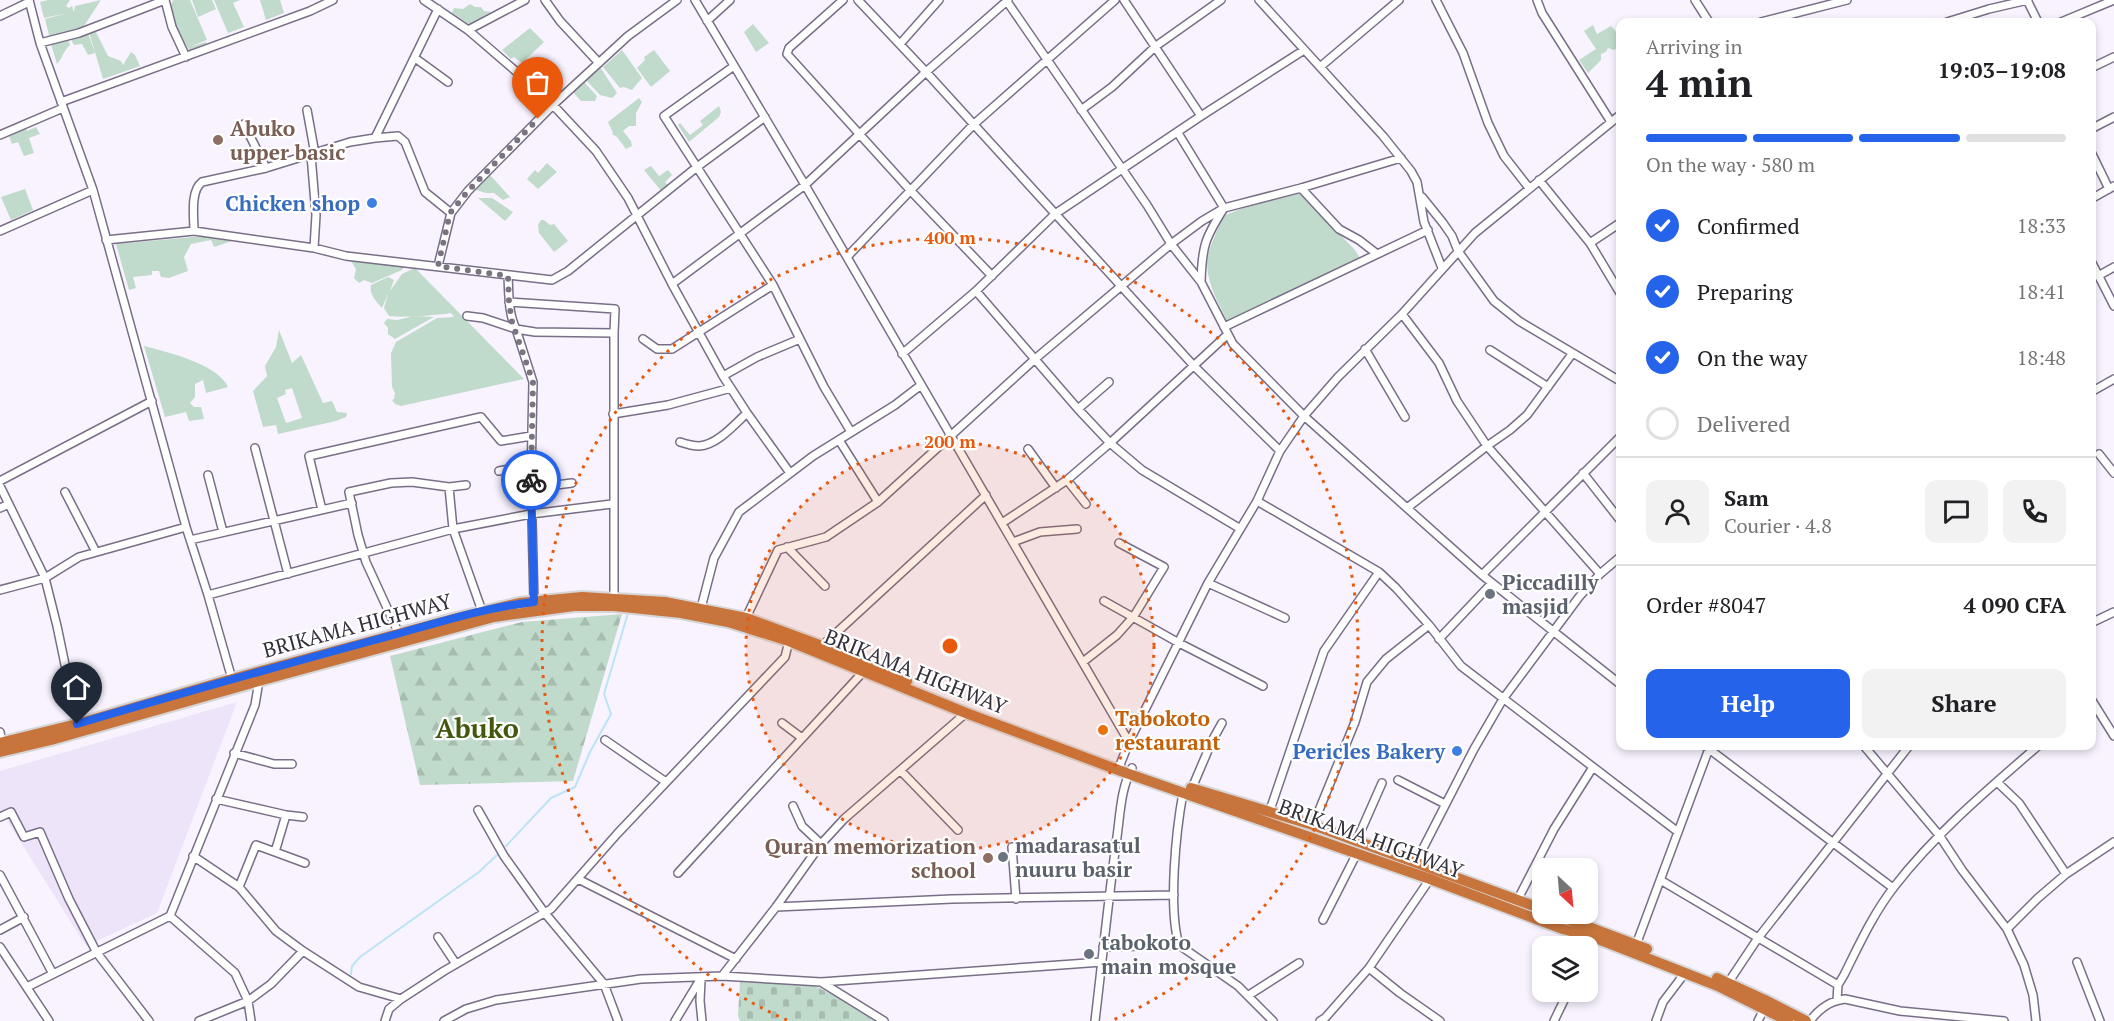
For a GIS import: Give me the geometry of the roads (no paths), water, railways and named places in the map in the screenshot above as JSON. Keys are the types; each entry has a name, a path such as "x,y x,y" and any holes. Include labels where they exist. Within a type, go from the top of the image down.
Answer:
{"highway":[{"name":"BRIKAMA HIGHWAY","path":"78,728 232,679 482,611 582,597 665,602 746,618 822,646 1125,769"},
{"name":"BRIKAMA HIGHWAY","path":"1,742 78,728 494,617 574,606 614,606 681,613 728,622 789,641 966,712 1125,769 1356,847 1416,862 1532,905"},
{"name":"BRIKAMA HIGHWAY","path":"1188,790 1269,810 1313,825 1356,847 1430,879 1563,929 1589,936"},
{"path":"1563,929 1565,924"},
{"path":"1582,924 1728,983 1808,1021"},
{"name":"BRIKAMA HIGHWAY","path":"1598,939 1718,986 1788,1021"}],"street":[{"path":"40,43 79,33 165,0 172,27 186,57"},
{"path":"0,135 62,105 310,11 333,0"},
{"path":"424,0 468,30 552,105 596,151 628,198 723,376 790,473"},
{"path":"468,30 525,0"},
{"path":"545,0 560,21 599,63"},
{"path":"438,266 450,213 468,191 552,105 628,36 677,0"},
{"path":"695,0 848,257 902,354 1129,742"},
{"path":"706,21 730,0"},
{"path":"843,0 789,48 787,54 910,190 992,276"},
{"path":"858,0 1194,366 1280,451"},
{"path":"900,44 939,0"},
{"path":"672,284 805,185 1007,0 1171,244 1201,282 1233,345 1304,416 1482,575 1616,681"},
{"path":"848,257 973,125 1115,0"},
{"path":"1124,0 1201,116"},
{"path":"1081,110 1112,87 1156,46 1221,0"},
{"path":"1259,0 1401,158 1418,182 1424,222 1442,268"},
{"path":"1320,67 1399,0"},
{"path":"1436,0 1462,53 1478,99 1504,156 1529,188"},
{"path":"1536,0 1611,122"},
{"path":"1695,0 1706,18"},
{"path":"1777,18 1847,0"},
{"path":"1960,18 2027,0 2036,18"},
{"path":"2071,18 2114,0"},
{"path":"0,16 29,1 40,43 93,190 186,526 232,679"},
{"path":"375,138 438,9"},
{"path":"902,354 976,291 1055,214 1304,50"},
{"path":"2096,66 2114,57"},
{"path":"415,58 448,82"},
{"path":"735,66 664,116 773,285 825,387 851,432"},
{"path":"307,110 313,155 316,215 314,248"},
{"path":"106,240 194,231 314,248 346,256 552,280 568,271 697,167 765,117"},
{"path":"2096,126 2114,117"},
{"path":"1095,1021 1129,742 1208,583 1257,501 1280,451 1304,416 1485,223 1616,118"},
{"path":"244,124 266,168"},
{"path":"1178,133 1224,208"},
{"path":"194,231 197,185 202,182 266,168 350,142 398,136 405,142 425,192 450,213"},
{"path":"746,618 778,550 825,537 878,502 1035,359 1171,244 1224,208 1401,158"},
{"path":"2096,161 2111,188 2096,197"},
{"path":"1539,180 1590,243 1616,285"},
{"path":"1301,188 1339,229 1359,240 1377,254"},
{"path":"0,231 93,190"},
{"path":"1421,196 1443,223 1458,251 1494,301 1519,321 1616,379"},
{"path":"1201,282 1202,255 1208,234 1224,208"},
{"path":"1590,243 1616,226"},
{"path":"1224,327 1428,230"},
{"path":"2096,280 2114,267"},
{"path":"2096,271 2114,306"},
{"path":"508,276 512,322 533,382 531,514 534,602"},
{"path":"643,339 651,346 666,350 672,349 773,285"},
{"path":"976,291 1110,443 1142,470 1239,528"},
{"path":"509,302 615,309 612,504 614,599"},
{"path":"1402,314 1439,363 1457,401 1487,446 1600,574"},
{"path":"468,316 535,332 614,333"},
{"path":"1002,524 1067,480 1227,335"},
{"path":"723,376 757,357 800,339"},
{"path":"1365,349 1405,417"},
{"path":"1490,350 1548,387"},
{"path":"1407,508 1527,415 1572,354"},
{"path":"2096,389 2114,379"},
{"path":"1078,409 1109,382"},
{"path":"701,608 714,558 739,512 790,473 921,385"},
{"path":"613,414 668,405 731,388"},
{"path":"0,481 152,401"},
{"path":"680,442 696,446 708,443 723,434 747,413"},
{"path":"322,510 309,456 481,417 501,441 531,436"},
{"path":"839,440 878,502"},
{"path":"1482,575 1616,441"},
{"path":"255,448 288,574"},
{"path":"1028,449 1056,488"},
{"path":"2098,454 2114,473"},
{"path":"499,471 531,465"},
{"path":"1583,473 1616,515"},
{"path":"208,475 223,532"},
{"path":"1067,480 1086,504"},
{"path":"399,633 363,554 349,492 391,483 412,482 449,487 466,485"},
{"path":"532,488 572,483"},
{"path":"0,486 45,578 78,728"},
{"path":"449,487 453,529 482,611"},
{"path":"65,492 96,552"},
{"path":"822,646 986,495"},
{"path":"1257,501 1379,572 1429,625 1461,666 1678,832"},
{"path":"190,540 352,503"},
{"path":"0,508 9,504"},
{"path":"208,595 453,529 531,514 612,504"},
{"path":"0,590 45,578 78,557 186,526"},
{"path":"1013,542 1040,532 1077,529"},
{"path":"1083,662 1117,635 1134,616 1164,567 1119,543"},
{"path":"787,547 825,586"},
{"path":"1416,862 1474,749 1503,699 1552,632 1600,574 1616,560"},
{"path":"1269,810 1324,651 1379,572"},
{"path":"1208,583 1285,618"},
{"path":"1438,639 1492,583"},
{"path":"1104,601 1263,686"},
{"path":"2096,621 2114,612"},
{"path":"1313,825 1355,722 1367,682 1386,659 1429,625"},
{"path":"386,1021 389,1010 401,999 551,909 616,834 785,657 789,641"},
{"path":"678,873 864,671"},
{"path":"27,987 170,916 255,705 259,681"},
{"path":"2096,707 2114,736"},
{"path":"722,976 776,907 821,844 844,819 966,712"},
{"path":"782,723 802,738"},
{"path":"1179,945 1174,895 1177,825 1188,790 1222,723"},
{"path":"605,740 666,782"},
{"path":"1636,945 1662,881 1707,750"},
{"path":"1713,750 1893,888"},
{"path":"1867,750 1939,835 1962,870 2007,929 2024,965 2033,995 2036,1021"},
{"path":"1728,983 1758,938 1906,750"},
{"path":"1838,1000 1838,985 1878,910 1893,888 1939,835 2032,750"},
{"path":"234,753 274,764 292,764"},
{"path":"1518,899 1554,828 1593,767"},
{"path":"901,771 958,830"},
{"path":"1398,780 1445,804"},
{"path":"1996,782 2019,803 2066,874"},
{"path":"1323,920 1382,783"},
{"path":"216,799 303,817"},
{"path":"793,806 802,826 821,844"},
{"path":"478,810 504,856 544,912 604,984 618,1021"},
{"path":"0,817 11,812 24,837 40,832 69,899 97,953 149,1021"},
{"path":"275,852 286,815"},
{"path":"2007,929 2066,874 2114,842"},
{"path":"238,887 256,845 306,863"},
{"path":"1012,847 1016,899"},
{"path":"193,856 238,887 276,931 303,951 359,987 401,999"},
{"path":"0,875 53,974"},
{"path":"578,879 736,959"},
{"path":"1320,1021 1369,968 1430,879"},
{"path":"1662,881 1838,985"},
{"path":"776,907 952,899 1174,895"},
{"path":"170,916 235,973 248,1001 251,1021"},
{"path":"0,930 24,917"},
{"path":"438,937 456,964"},
{"path":"1103,947 1179,945 1249,995 1274,1021"},
{"path":"0,947 49,1021"},
{"path":"199,1021 211,1019 248,1001 271,984 303,951"},
{"path":"444,1021 466,1009 496,1000 641,979 722,976 821,982 1102,962"},
{"path":"1249,995 1299,963"},
{"path":"2077,963 2100,1021"},
{"path":"1369,968 1440,1021"},
{"path":"1656,1021 1663,1002 1685,973"},
{"path":"675,1021 701,978"},
{"path":"701,978 702,1021"},
{"path":"821,982 884,1021"},
{"path":"1808,1021 1824,1006 1838,1000 1854,1000 1882,1008 1918,1013 2004,1021"},
{"path":"1554,1021 1563,1002"},
{"path":"1758,1021 1764,1009"}],"waterway":[{"path":"506,846 551,798 575,787 590,752 611,714 604,694 628,613"},
{"path":"351,974 352,966 360,957 479,872 498,854"}],"place":[{"name":"Abuko upper basic","path":"218,140"},
{"name":"Chicken shop","path":"372,203"},
{"name":"Piccadilly masjid","path":"1490,594"},
{"name":"Tabokoto restaurant","path":"1103,730"},
{"name":"Pericles Bakery","path":"1457,751"},
{"name":"madarasatul nuuru basir","path":"1003,857"},
{"name":"Quran memorization school","path":"988,858"},
{"name":"tabokoto main mosque","path":"1089,954"}],"district":[{"name":"Abuko","path":"477,728"}]}
